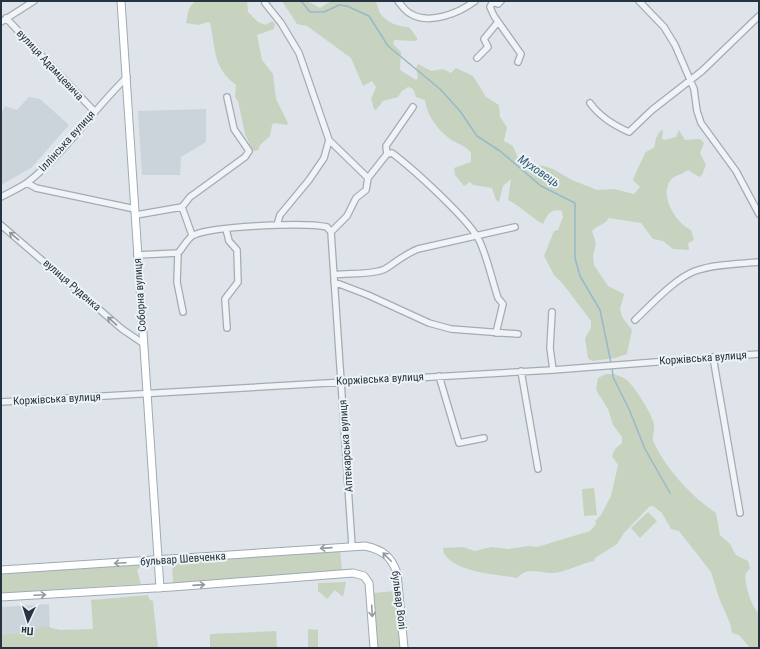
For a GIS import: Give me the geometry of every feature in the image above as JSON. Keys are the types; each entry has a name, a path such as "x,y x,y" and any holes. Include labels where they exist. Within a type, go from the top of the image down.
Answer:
{"main road":[{"name":"Соборна вулиця","path":"121,1 160,588"},
{"name":"бульвар Шевченка","path":"1,570 365,546"},
{"name":"бульвар Волі","path":"365,546 378,549 387,554 394,563 397,573 404,648"},
{"path":"1,597 160,588 353,573 364,576 369,583 371,592 374,648"}],"street":[{"path":"4,20 34,1"},
{"path":"398,1 411,14 436,18 463,10 475,1"},
{"path":"501,1 498,4 493,1 490,7 498,22 521,54 518,62"},
{"path":"639,1 664,27 675,45 691,79 697,111 701,123 736,171 759,214"},
{"path":"265,3 281,23 299,53 306,68 329,140 368,178"},
{"path":"590,103 594,110 611,125 628,132 652,110 691,79 759,16"},
{"name":"вулиця Адамцевича","path":"4,20 94,112"},
{"path":"476,58 488,47 484,39 498,22"},
{"name":"Іллінська вулиця","path":"1,197 27,183 48,165 94,112 127,78"},
{"path":"27,183 36,188 135,212 182,207 190,197 245,157 249,151 234,129 227,97"},
{"path":"183,312 176,282 178,253 192,235 205,231 226,229 317,224 327,227 331,232 347,216 356,198 366,190 368,178 387,154 386,146 413,107"},
{"path":"277,225 280,215 309,180 324,158 329,140"},
{"path":"387,154 392,153 421,178 459,215 480,241 498,298 503,304 496,333"},
{"path":"182,207 192,235"},
{"name":"вулиця Руденка","path":"1,225 122,329 144,344"},
{"path":"334,275 375,272 384,269 406,254 418,249 515,227"},
{"path":"226,229 229,241 237,250 239,280 225,299 227,328"},
{"name":"Аптекарська вулиця","path":"331,232 352,546"},
{"path":"137,255 178,253"},
{"path":"635,320 680,280 694,272 708,268 759,262"},
{"path":"334,282 368,294 429,323 451,329 518,334"},
{"path":"552,312 550,348 553,370"},
{"name":"Коржівська вулиця","path":"1,402 147,395 553,370 759,354"},
{"path":"714,357 740,513"},
{"path":"521,372 538,469"},
{"path":"439,376 459,443 484,438"}],"shaded area":[{"path":"29,97 40,99 69,125 31,168 1,185 1,114 5,106 17,110"},
{"path":"206,109 206,142 181,157 180,175 142,175 138,111"},
{"path":"49,604 50,631 1,635 1,607"}],"green space":[{"path":"197,1 247,1 248,12 258,22 266,25 272,21 275,24 274,29 257,35 262,60 273,74 276,99 288,123 287,125 274,123 272,125 270,136 260,145 258,150 254,151 252,149 245,134 238,101 235,97 236,85 223,71 216,57 210,23 208,22 198,25 186,23 190,7"},
{"path":"282,1 307,1 320,8 331,1 375,1 380,13 386,19 397,25 409,27 417,38 417,40 414,41 394,40 393,44 401,52 400,70 416,80 418,78 416,68 418,64 431,71 443,69 451,73 456,68 473,76 486,97 499,105 500,117 507,127 504,141 513,146 522,168 525,169 534,165 544,166 553,169 572,180 597,190 614,189 634,194 640,187 633,180 633,178 645,153 654,148 656,138 660,131 663,130 662,138 664,140 676,137 679,130 685,140 700,139 704,143 700,153 706,165 702,175 699,177 688,170 674,177 669,183 667,190 667,198 674,214 679,221 691,230 694,240 688,243 688,250 673,249 663,241 653,239 641,223 609,218 592,231 596,243 593,256 594,265 608,286 624,294 620,309 622,317 632,330 627,354 615,358 592,361 588,358 585,338 591,328 591,321 563,284 554,275 544,256 554,231 558,230 563,217 562,211 552,211 543,224 508,200 511,179 503,186 499,202 496,200 492,188 473,185 470,182 464,186 455,175 454,168 471,162 471,153 465,147 453,141 443,133 434,123 428,112 425,100 416,97 413,89 408,87 402,91 398,97 383,101 376,110 374,109 371,99 376,87 372,81 363,86 351,58 307,26 297,24"},
{"path":"606,374 614,374 628,381 639,395 653,421 653,441 659,453 673,473 689,491 716,513 720,535 730,544 736,555 748,561 750,568 745,577 751,601 759,613 759,648 750,648 739,635 732,633 730,623 719,598 711,572 679,531 671,529 662,513 653,506 650,506 624,533 617,544 595,558 594,561 555,573 530,571 521,574 517,578 488,574 467,569 458,565 444,554 443,548 463,547 475,551 491,547 508,549 528,546 537,547 590,531 596,524 595,521 601,515 611,496 618,465 612,456 615,449 622,443 622,437 613,425 608,409 596,390 598,378"},
{"path":"594,488 597,515 584,516 582,489"},
{"path":"648,512 657,521 640,538 631,528"},
{"path":"340,549 342,571 173,583 172,562"},
{"path":"140,563 140,567 137,570 141,584 1,593 1,572"},
{"path":"346,582 343,597 335,590 327,599 318,591 318,583"},
{"path":"396,591 401,648 377,648 373,593"},
{"path":"148,595 150,600 153,601 158,648 1,648 1,635 29,632 44,626 60,630 93,629 91,600"},
{"path":"308,629 318,630 318,648 308,648"},
{"path":"276,631 277,648 210,648 210,634"}],"waterway":[{"name":"Муховець","path":"301,1 310,12 324,12 339,5 347,6 369,16 388,46 440,89 460,111 477,136 500,151 541,186 575,203 575,258 580,276 600,310 611,363"},
{"name":"Муховець","path":"612,367 613,377 629,409 645,449 670,493"}]}
